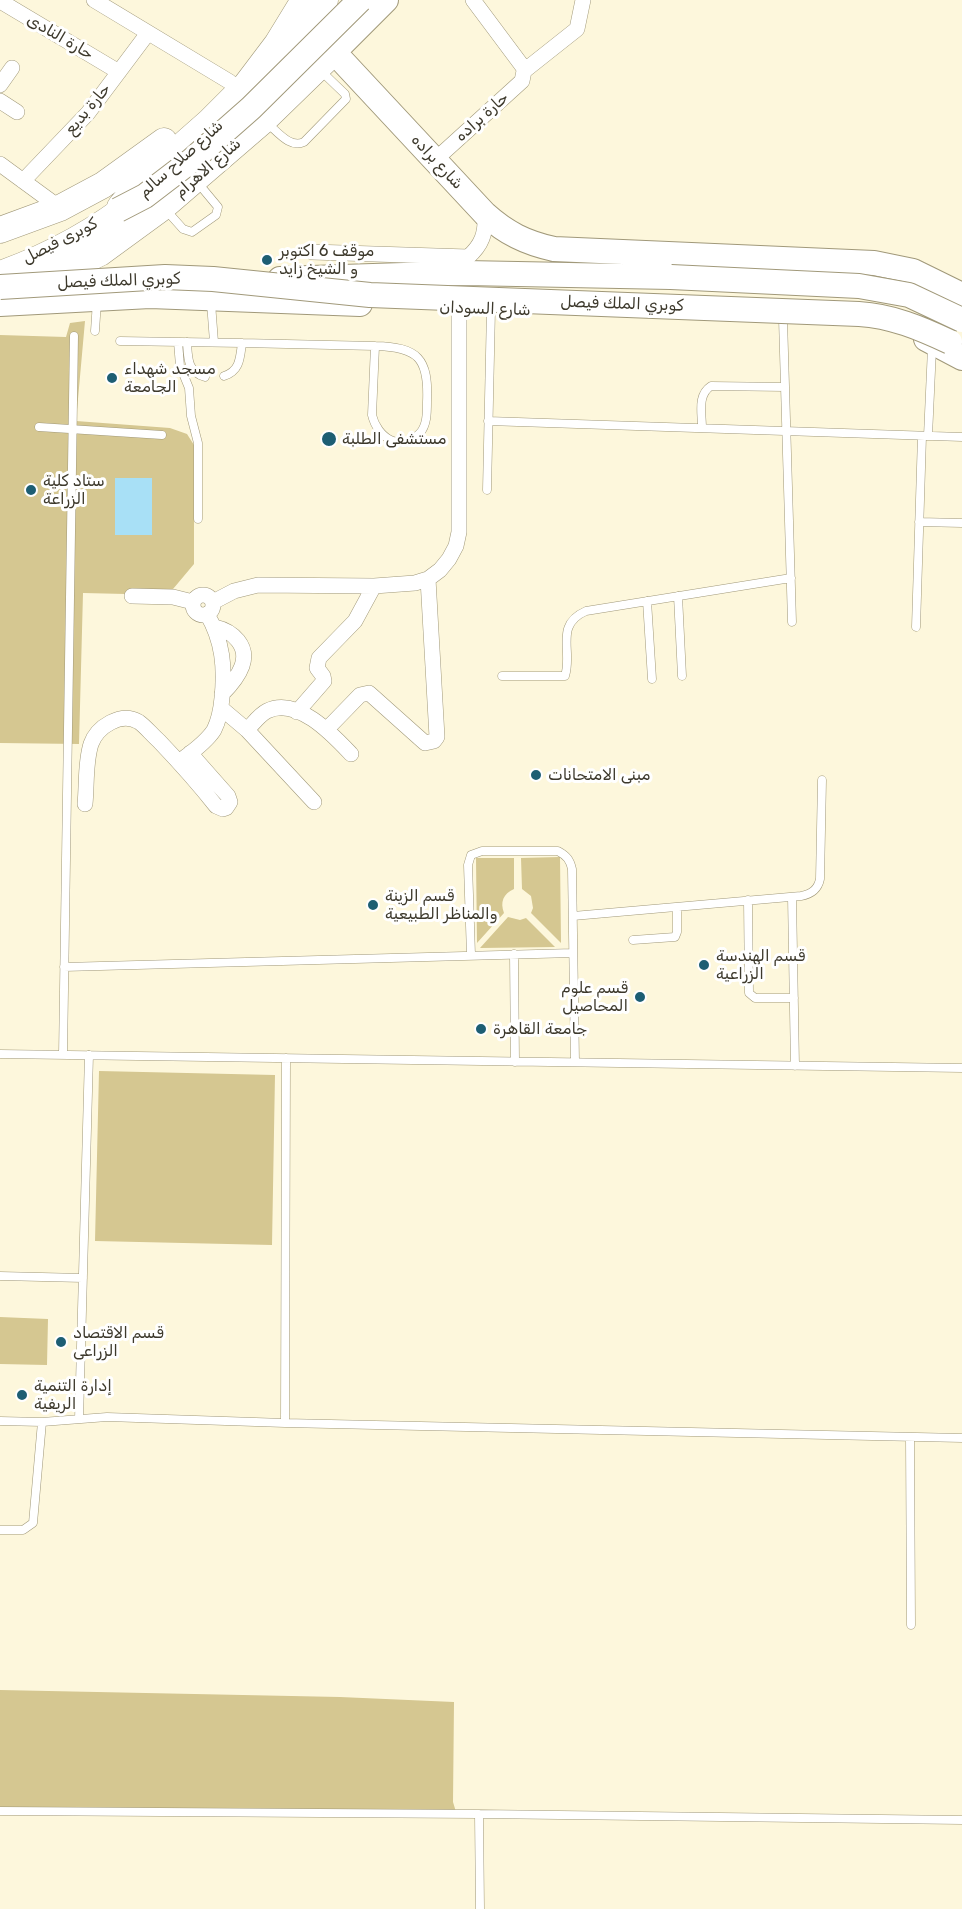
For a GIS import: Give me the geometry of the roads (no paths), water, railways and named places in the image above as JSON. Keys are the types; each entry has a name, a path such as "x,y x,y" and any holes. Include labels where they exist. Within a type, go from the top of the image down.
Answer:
{"highway":[{"path":"0,230 60,208 103,185 148,155 194,117 230,82 262,46 275,26 287,0"},
{"name":"كوبرى فيصل","path":"0,269 37,256 79,235 118,210 142,181 210,121 246,85 277,44 304,0"},
{"name":"شارع صلاح سالم","path":"0,274 28,264 172,192 292,55 309,33 325,0"},
{"name":"شارع الاهرام","path":"0,290 42,283 100,253 172,192 264,120 326,60"},
{"path":"0,290 28,264"}],"main road":[{"path":"118,210 145,196 192,160 251,108 360,0"},
{"name":"شارع الاهرام","path":"326,60 386,0"},
{"name":"شارع براده","path":"326,60 435,160 485,214 516,238 535,245 554,249 874,263 913,271 956,292"},
{"name":"كوبري الملك فيصل","path":"150,296 199,286 308,277 466,273 671,277 859,286 909,295 962,320"},
{"name":"كوبري الملك فيصل","path":"0,290 165,277 213,279 370,295 881,315 910,324 962,350"},
{"path":"932,341 956,292"},
{"name":"شارع السودان","path":"0,304 150,296 870,323 899,329 932,341 962,358"}],"street":[{"path":"94,0 114,6 148,33 230,82"},
{"path":"473,0 524,71"},
{"name":"حارة براده","path":"435,160 522,81 524,71 578,29 583,0"},
{"name":"حارة النادى","path":"0,2 119,72"},
{"name":"حارة بديع","path":"23,181 88,113 148,33"},
{"path":"0,85 12,68"},
{"path":"0,101 18,112"},
{"path":"0,164 60,208"},
{"path":"312,252 468,257 483,240 485,214"},
{"path":"212,614 234,591 258,585 415,584 428,579 449,559 456,546 459,532 459,308"},
{"path":"327,729 360,695 369,693 425,743 434,741 437,737 428,579"},
{"path":"297,712 324,681 317,668 319,658 355,621 369,599 374,586"},
{"path":"132,596 173,597 194,602 198,596 205,595 212,614 223,656 222,701 214,730 185,758"},
{"path":"222,701 314,802"},
{"path":"247,730 261,714 270,709 279,708 297,712 327,729 351,754"},
{"path":"86,804 88,755 92,742 109,723 131,718 185,758 218,796"}],"lane":[{"path":"264,120 293,144 299,145 304,142 345,99 345,94 326,60"},
{"path":"172,192 218,207 216,215 197,231 188,232 172,192"},
{"path":"211,298 214,342"},
{"path":"95,331 98,299"},
{"path":"487,490 491,309"},
{"path":"783,319 792,622"},
{"path":"63,1055 74,336"},
{"path":"120,341 375,346 406,350 416,356 427,374 428,385 425,424 420,434 411,440 389,441 380,435 374,426 372,415 375,346"},
{"path":"916,627 919,522 932,341"},
{"path":"182,342 191,368 205,377"},
{"path":"182,342 180,366 189,388 191,417 198,442 198,519"},
{"path":"224,376 230,374 238,366 242,343"},
{"path":"702,428 702,396 711,386 785,387"},
{"path":"488,421 962,437"},
{"path":"39,427 162,435"},
{"path":"919,522 962,523"},
{"path":"502,676 565,677 569,624 576,616 586,612 791,578"},
{"path":"678,596 682,676"},
{"path":"647,602 652,679"},
{"path":"573,916 807,895 819,884 822,780"},
{"path":"471,955 468,859 476,851 558,851 566,855 572,869 575,1062"},
{"path":"792,897 795,1066"},
{"path":"748,900 749,993 755,998 794,999"},
{"path":"633,940 675,937 677,907"},
{"path":"64,967 573,952"},
{"path":"514,954 515,1062"},
{"path":"0,1054 962,1068"},
{"path":"79,1419 89,1055"},
{"path":"285,1423 286,1058"},
{"path":"0,1276 83,1278"},
{"path":"0,1421 42,1422 135,1418 962,1438"},
{"path":"0,1530 23,1530 33,1523 42,1422"},
{"path":"910,1437 911,1625"},
{"path":"0,1811 479,1814 962,1821"},
{"path":"479,1814 480,1909"}],"water":[{"path":"115,478 152,478 152,535 115,535"}],"place":[{"name":"موقف 6 اكتوبر و الشيخ زايد","path":"267,260"},
{"name":"مسجد شهداء الجامعة","path":"112,378"},
{"name":"مستشفى الطلبة","path":"329,439"},
{"name":"ستاد كلية الزراعة","path":"31,490"},
{"name":"مبنى الامتحانات","path":"536,775"},
{"name":"قسم الزينة والمناظر الطبيعية","path":"373,905"},
{"name":"قسم الهندسة الزراعية","path":"704,965"},
{"name":"قسم علوم المحاصيل","path":"640,997"},
{"name":"جامعة القاهرة","path":"481,1029"},
{"name":"قسم الاقتصاد الزراعى","path":"61,1342"},
{"name":"إدارة التنمية الريفية","path":"22,1395"}]}
